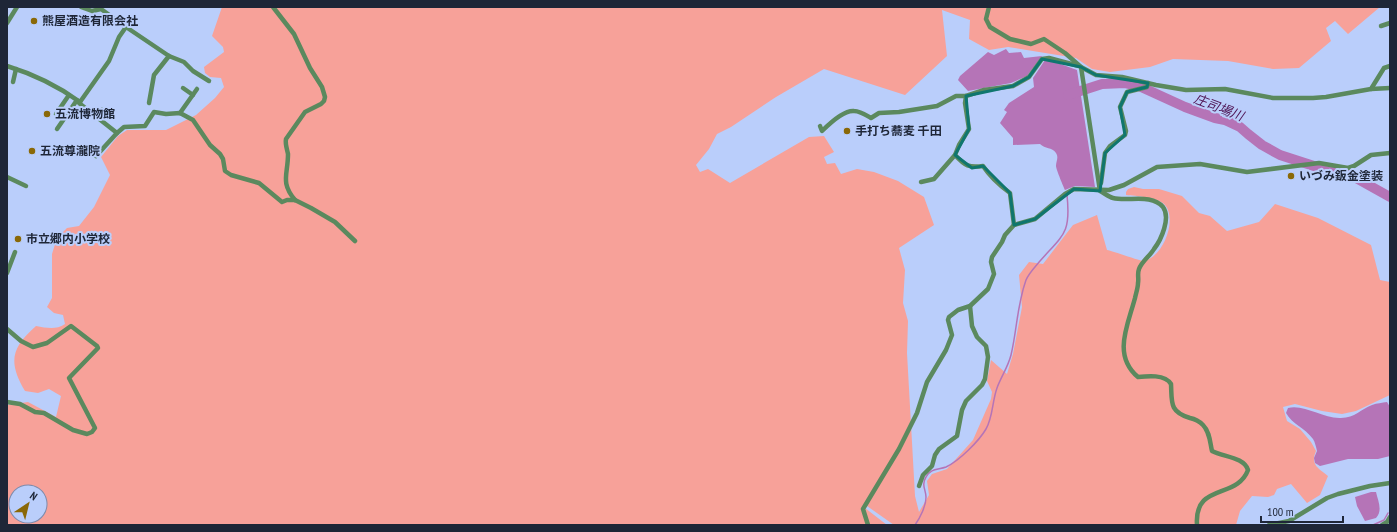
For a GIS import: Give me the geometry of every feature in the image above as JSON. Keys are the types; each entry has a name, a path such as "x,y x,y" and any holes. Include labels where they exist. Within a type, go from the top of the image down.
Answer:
{"street":[{"path":"7,23 17,7"},
{"path":"81,7 92,11 101,10 169,56 184,62 193,71 208,81"},
{"path":"273,7 294,34 310,68 322,87 325,97 324,101 305,112 286,139 285,142 288,159 286,185 295,200 335,222 355,241"},
{"path":"989,7 986,19 990,27 1000,34 1010,39 1031,44 1044,39 1065,53 1081,67 1100,190 1113,198 1146,199 1156,202 1163,207 1166,216 1166,225 1155,248 1140,266 1138,274 1138,288 1124,334 1126,364 1131,372 1138,378 1162,377 1169,381 1171,384 1174,410 1181,416 1197,420 1204,425 1208,432 1212,451 1219,455 1238,460 1246,466 1248,470 1243,481 1236,486 1210,496 1205,500 1198,508 1197,525"},
{"path":"1381,26 1390,23"},
{"path":"57,129 109,61 119,37 126,26"},
{"path":"149,104 154,75 169,56"},
{"path":"820,126 822,131 838,117 852,110 872,118 879,113 899,112 937,106 956,96 966,96 984,90 1013,86 1029,77 1042,59 1048,58 1081,67 1096,75 1122,77 1186,90 1225,89 1273,98 1326,97 1371,89 1390,88"},
{"path":"7,66 46,81 69,94 117,133"},
{"path":"1371,89 1384,68 1390,66"},
{"path":"13,82 16,69"},
{"path":"1100,190 1105,154 1110,146 1125,135 1126,131 1120,107 1127,92 1146,87 1148,83"},
{"path":"183,88 193,95"},
{"path":"180,113 197,89"},
{"path":"56,114 69,94"},
{"path":"921,182 934,179 955,155 959,145 969,129 965,103 966,96"},
{"path":"96,117 102,110"},
{"path":"96,156 124,127 145,126 154,112 166,114 180,113 193,120 210,145 220,154 223,159 225,172 231,176 259,183 282,202 287,200 295,200"},
{"path":"868,525 863,509 899,450 917,413 927,382 946,350 952,335 948,320 949,317 958,310 970,306 991,284 994,274 991,262 992,257 1005,235 1014,224 1035,219 1066,193 1079,189 1109,190 1124,185 1157,167 1200,164 1247,172 1319,163 1348,168 1354,166 1371,155 1390,153"},
{"path":"955,155 972,168 983,166 993,180 1010,193 1014,224"},
{"path":"7,177 26,186"},
{"path":"7,273 15,252"},
{"path":"919,486 923,475 932,466 935,455 939,449 957,436 962,410 966,401 982,385 985,379 988,357 987,350 974,333 970,306"},
{"path":"7,329 21,341 33,347 47,343 71,326 98,348 70,378 94,428 92,432 87,434 73,430 44,413 35,412 20,404 7,402"},
{"path":"1269,525 1289,520 1326,498 1370,486 1390,483"},
{"path":"1382,525 1387,522 1390,517"}],"highlighted area":[{"path":"1042,59 1081,67 1096,75 1148,83 1147,87 1127,92 1120,107 1125,135 1105,153 1100,191 1074,189 1035,219 1014,225 1010,193 983,166 972,168 955,155 969,129 966,96 1013,86 1029,77"}],"shaded area":[{"path":"222,7 1380,7 1348,34 1335,21 1326,28 1331,41 1299,68 1273,69 1228,61 1173,59 1150,67 1110,72 1092,69 1076,58 1008,47 989,50 969,39 970,20 942,10 947,56 905,95 824,69 776,97 731,127 717,134 709,149 696,165 700,172 708,169 730,183 809,137 824,136 834,152 824,157 827,164 835,163 841,174 857,169 874,172 898,181 924,197 934,225 899,248 905,270 903,303 908,321 907,353 915,496 919,512 929,495 927,481 932,474 947,469 973,440 991,399 992,392 987,381 991,360 1007,374 1013,354 1022,307 1019,275 1029,262 1043,264 1073,225 1097,215 1107,250 1143,261 1150,259 1162,246 1169,229 1169,212 1162,202 1157,200 1147,197 1126,195 1128,189 1134,187 1143,189 1159,189 1182,196 1199,213 1210,216 1227,231 1259,222 1275,204 1318,218 1371,245 1380,280 1390,282 1390,395 1356,411 1342,414 1322,411 1295,404 1283,407 1287,421 1300,429 1311,442 1316,451 1314,460 1316,466 1328,476 1320,495 1307,503 1291,484 1277,489 1274,495 1268,497 1252,496 1240,511 1236,525 894,525 867,506 865,508 887,525 7,525 7,405 28,402 56,417 61,396 49,389 38,393 25,391 16,372 14,363 17,349 21,341 36,326 55,328 65,324 63,315 54,313 47,307 52,298 52,254 57,238 67,228 79,226 94,207 110,175 101,157 118,136 127,130 166,130 196,115 215,98 224,87 221,78 210,77 205,73 204,67 224,52 223,47 212,36"},
{"path":"1006,49 1009,53 1021,52 1024,58 1042,56 1027,76 1011,83 968,91 958,80 960,76 988,52 994,55"},
{"path":"1045,60 1077,70 1095,187 1075,186 1065,190 1056,168 1056,153 1040,144 1013,145 1013,138 1000,123 1007,112 1004,110 1009,103 1034,87 1033,78"},
{"path":"1387,402 1390,407 1390,456 1378,459 1348,459 1320,466 1315,463 1314,458 1317,451 1313,439 1286,413 1288,408 1294,407 1334,418 1346,418 1372,405"},
{"path":"1376,492 1379,512 1376,518 1365,521 1357,506 1355,497"}],"waterway":[{"name":"庄司場川","path":"1068,95 1102,84 1125,83 1139,86 1185,107 1225,120 1240,127 1262,145 1280,155 1317,167 1347,173 1390,197"},
{"path":"915,525 925,504 926,497 924,483 928,474 932,471 946,467 963,456 986,429 997,388 1011,355 1026,280 1032,270 1055,245 1064,232 1068,218 1067,195"},
{"path":"1373,525 1384,520 1388,513"}],"place":[{"name":"熊屋酒造有限会社","path":"34,21"},
{"name":"五流博物館","path":"47,114"},
{"name":"手打ち蕎麦 千田","path":"847,131"},
{"name":"五流尊瀧院","path":"32,151"},
{"name":"いづみ鈑金塗装","path":"1291,176"},
{"name":"市立郷内小学校","path":"18,239"}]}
